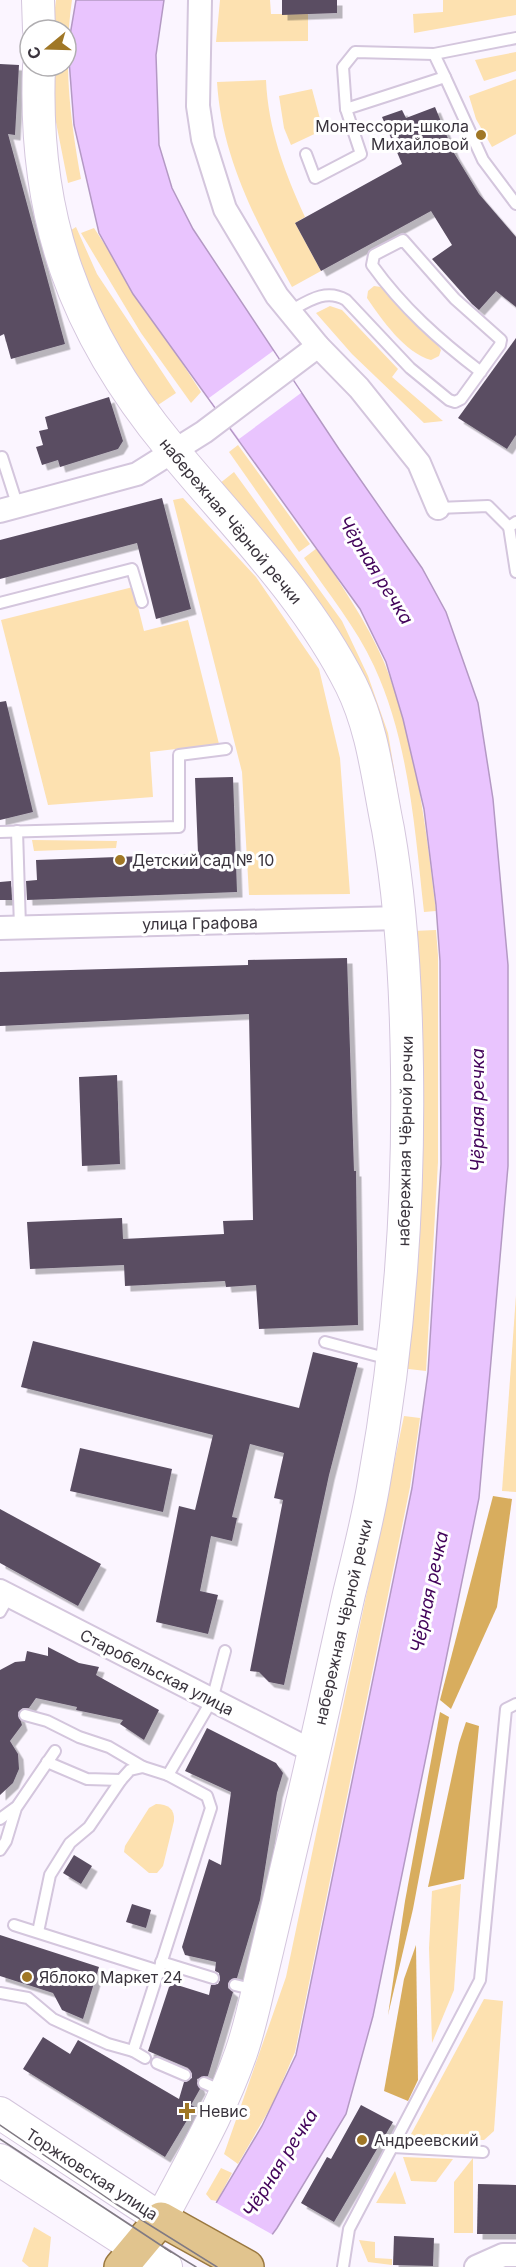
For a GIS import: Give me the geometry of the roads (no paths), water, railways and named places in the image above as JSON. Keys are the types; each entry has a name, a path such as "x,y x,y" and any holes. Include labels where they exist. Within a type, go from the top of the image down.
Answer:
{"main road":[{"name":"набережная Чёрной речки","path":"146,2262 173,2226"},
{"path":"173,2226 247,2267"}],"street":[{"path":"38,0 39,18"},
{"path":"200,0 198,105 212,173 225,208 241,240 277,296 318,346 359,388 419,463 438,508"},
{"name":"набережная Чёрной речки","path":"39,78 40,149 45,195 65,273 97,340 120,379 172,451 264,555 305,610 352,687 370,737 394,863 407,1020 406,1228 392,1360 374,1485 314,1752 246,1988 242,2052 214,2088 173,2226"},
{"path":"9,509 135,474 223,418 288,372 318,346"},
{"name":"улица Графова","path":"10,928 400,918"},
{"name":"Старобельская улица","path":"3,1599 314,1752"},
{"name":"Торжковская улица","path":"0,2113 173,2226"},
{"path":"0,2160 146,2262"},
{"path":"476,2267 503,2255 516,2255"}],"lane":[{"path":"306,154 315,178 361,154 346,109 343,67 355,52 434,54 516,38"},
{"path":"434,54 483,160 516,204"},
{"path":"346,109 446,77"},
{"path":"290,311 316,297 337,294 346,300 410,368 449,400 455,402 461,399 481,372 500,345 499,335 455,299 407,241 398,240 374,255 372,265 409,312 434,336 481,372"},
{"path":"2,457 9,509"},
{"path":"438,508 488,506 512,525 516,572"},
{"path":"0,603 132,568 142,602"},
{"path":"0,832 179,828 179,754 225,749"},
{"path":"10,928 17,831"},
{"path":"325,1342 392,1360"},
{"path":"168,1775 212,1700 225,1650"},
{"path":"343,2267 344,2246 349,2229 480,1980 506,1709 516,1704"},
{"path":"24,1715 47,1721 79,1737 109,1747 142,1767 168,1775 207,1796 211,1808 134,2051"},
{"path":"0,1850 6,1841 16,1808 55,1751"},
{"path":"47,1762 87,1779 121,1780"},
{"path":"38,1932 50,1875 70,1842 89,1827 130,1770 142,1767"},
{"path":"0,1820 16,1808"},
{"path":"14,1925 160,1967 213,1978"},
{"path":"0,1993 28,1998 53,2019 108,2044 134,2051 145,2058"},
{"path":"158,2063 185,2075"},
{"path":"393,2147 483,2152"}],"water":[{"name":"Чёрная речка","path":"76,0 164,0 156,55 159,145 172,188 193,229 339,449 422,568 446,612 478,703 493,799 508,965 508,1166 479,1498 373,2016 346,2114 277,2228 248,2267 178,2267 262,2126 296,2055 412,1488 428,1372 441,1164 440,961 436,905 424,809 403,719 386,662 360,609 133,294 99,233 74,125 70,78 78,78 78,18 73,18"}],"tram line":[{"path":"0,2125 116,2204 217,2267"},
{"path":"0,2139 171,2252"},
{"path":"165,2248 196,2267"}],"place":[{"name":"Монтессори-школа Михайловой","path":"481,135"},
{"name":"Детский сад № 10","path":"120,860"},
{"name":"Яблоко Маркет 24","path":"27,1977"},
{"name":"Невис","path":"187,2111"},
{"name":"Андреевский","path":"362,2140"}]}
